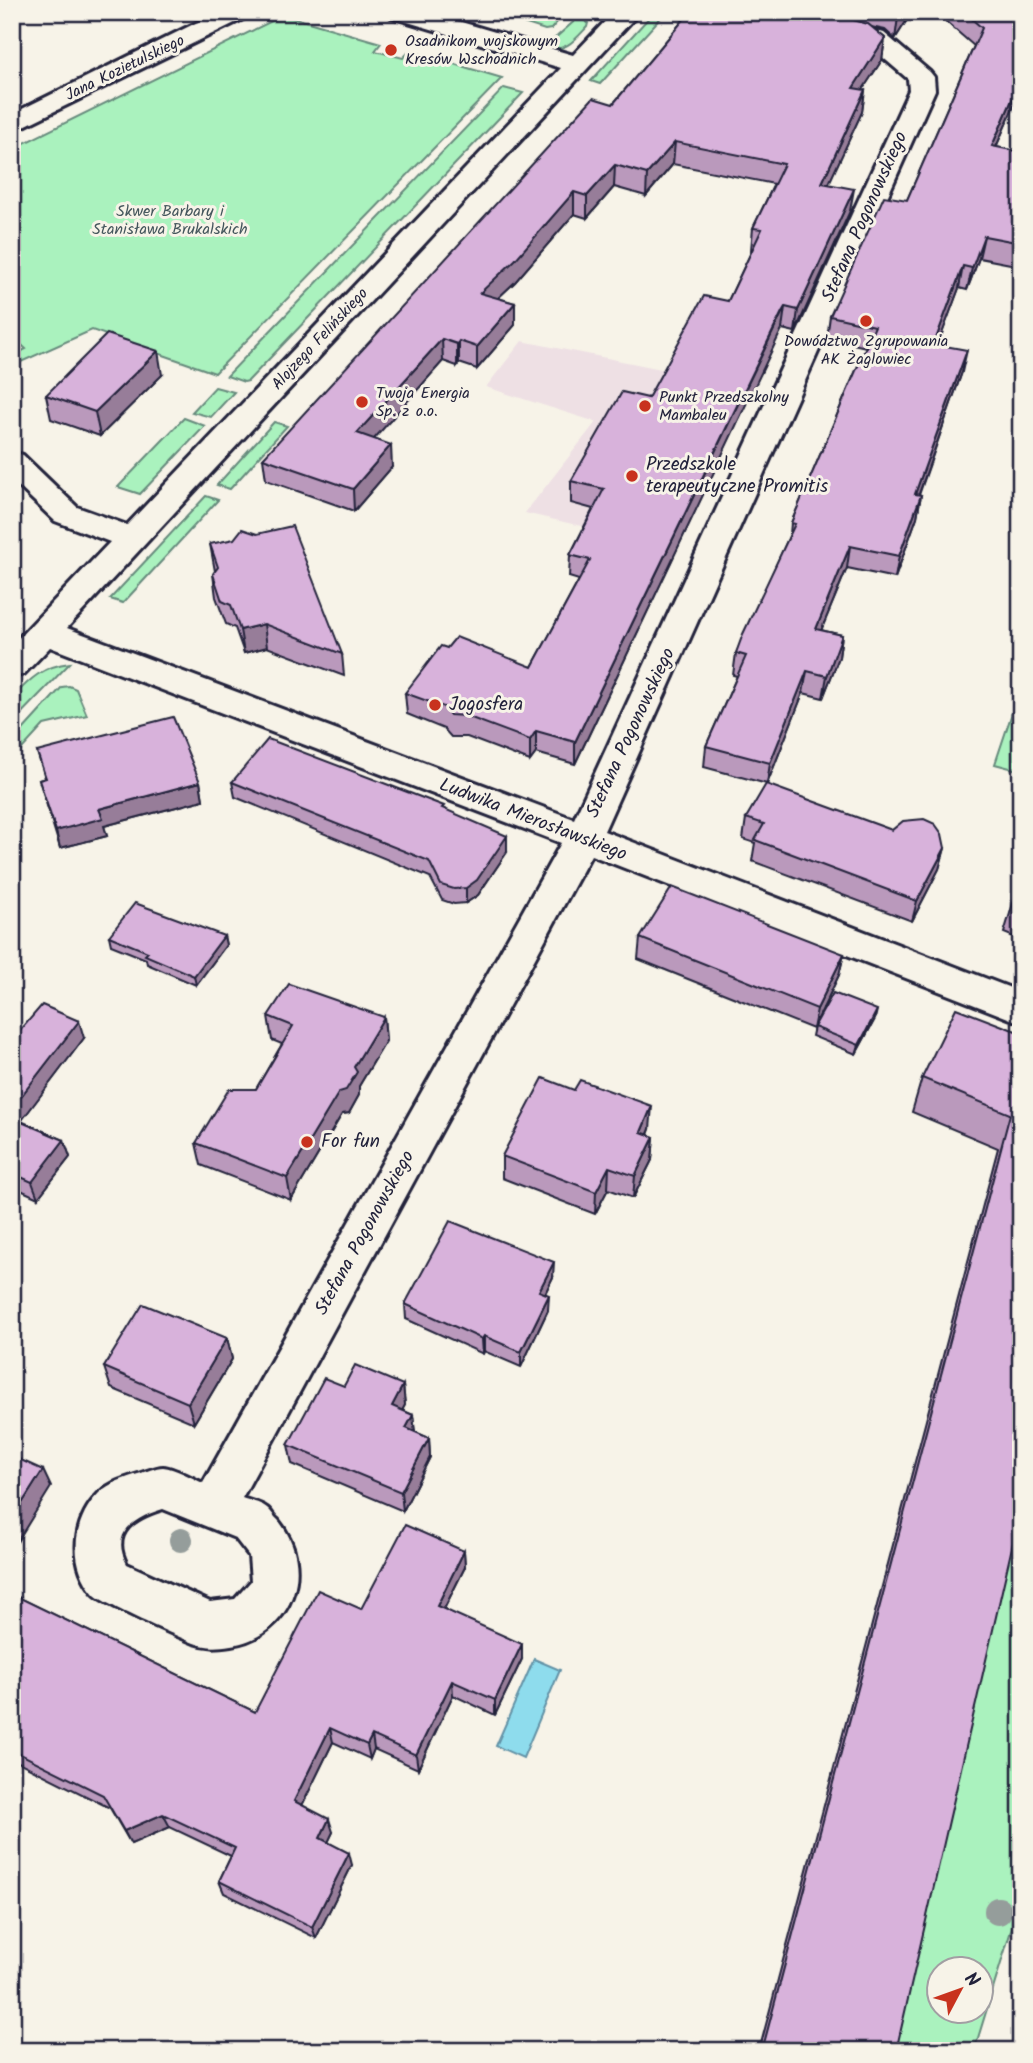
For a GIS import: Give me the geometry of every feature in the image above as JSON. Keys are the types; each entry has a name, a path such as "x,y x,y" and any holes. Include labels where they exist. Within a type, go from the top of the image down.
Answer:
{"street":[{"name":"Jana Kozietulskiego","path":"12,124 238,12"},
{"path":"400,12 579,65"},
{"path":"596,12 625,16"},
{"name":"Stefana Pogonowskiego","path":"213,1508 583,837 924,85 922,77 911,66 875,38 778,12"},
{"name":"Alojzego Felińskiego","path":"12,666 625,16"},
{"path":"12,462 66,513 132,538"},
{"name":"Ludwika Mierosławskiego","path":"44,632 583,837 1021,1009"}],"shaded area":[{"path":"522,341 681,373 676,548 525,513 596,422 486,387"}],"green space":[{"path":"489,12 509,12 545,22 555,12 565,13 551,29 545,30"},
{"path":"654,12 666,12 600,84 591,81"},
{"name":"Skwer Barbary i Stanisława Brukalskich","path":"284,15 381,43 375,51 403,58 410,51 502,78 215,373 92,330 12,366 12,356 26,349 12,336 12,149"},
{"path":"579,17 588,23 587,27 573,41 564,47 544,48"},
{"path":"504,88 523,93 248,381 227,376"},
{"path":"215,387 234,392 211,417 192,412"},
{"path":"184,418 205,426 140,494 118,487"},
{"path":"274,422 287,426 230,489 217,485"},
{"path":"206,496 218,500 123,603 110,599"},
{"path":"70,663 12,723 12,698 31,679 45,670"},
{"path":"62,687 76,689 87,715 44,725 12,760 12,742"},
{"path":"1017,698 1021,699 1021,771 995,764"},
{"path":"1021,1498 1021,1898 995,1983 995,1954 925,1954 925,2024 982,2024 974,2051 893,2051"}],"water":[{"path":"534,1659 560,1670 523,1758 496,1746"}],"building":[{"path":"690,12 824,12 868,24 885,38 853,88 865,90 822,183 854,189 798,310 785,307 782,312 575,742 536,731 530,740 466,716 450,715 444,707 405,693 441,646 447,648 456,637 532,667 590,560 570,555 604,489 571,481 622,392 648,398 704,296 728,301 762,229 753,228 784,164 675,142 647,174 615,165 587,196 574,192 515,260 480,293 515,303 477,347 442,339 357,433 391,445 353,489 263,458 593,98 613,104"},
{"path":"964,12 1021,12 1021,79 992,146 1021,152 1021,243 984,236 972,268 963,266 934,344 967,350 915,494 921,495 899,556 850,546 816,629 842,635 827,676 807,671 770,763 706,746 746,656 736,653 743,634 795,524 791,523 875,326 830,316 884,196 907,200 982,28"},
{"path":"107,334 158,351 95,412 46,395"},
{"path":"292,526 342,654 264,624 240,630 231,605 222,601 213,574 218,567 210,544 234,539 242,529 257,534"},
{"path":"173,717 200,782 99,809 103,818 56,831 39,780 46,778 37,752"},
{"path":"268,739 444,806 442,808 507,836 477,880 466,888 454,889 441,885 429,861 232,782"},
{"path":"766,784 892,830 903,821 924,819 935,824 942,834 945,848 917,901 755,840 764,824 746,818"},
{"path":"672,887 844,954 817,1009 640,938"},
{"path":"1021,887 1021,900 1015,897"},
{"path":"135,903 224,936 194,976 145,955 148,952 109,936"},
{"path":"289,984 384,1017 354,1067 357,1072 346,1090 339,1092 287,1178 196,1143 229,1089 256,1089 293,1026 268,1016"},
{"path":"833,993 877,1010 859,1045 814,1027"},
{"path":"42,1005 79,1021 12,1108 12,1040"},
{"path":"956,1008 1021,1033 1021,1508 896,2051 762,2051 1010,1114 922,1078"},
{"path":"543,1078 574,1090 580,1080 652,1106 641,1132 654,1137 635,1176 609,1167 596,1192 502,1156"},
{"path":"12,1118 64,1140 32,1182 12,1173"},
{"path":"450,1221 554,1262 539,1291 549,1295 521,1352 484,1336 482,1339 405,1304"},
{"path":"143,1304 227,1338 188,1403 104,1367"},
{"path":"355,1365 403,1385 392,1406 413,1415 406,1428 429,1438 401,1492 288,1445 324,1378 344,1386"},
{"path":"12,1456 43,1470 12,1519"},
{"path":"405,1525 464,1551 437,1606 522,1644 495,1700 452,1681 416,1755 372,1735 367,1745 330,1728 294,1801 329,1819 320,1838 349,1853 312,1927 219,1881 235,1848 163,1814 124,1831 103,1795 12,1750 12,1594 255,1712 318,1590 361,1609"}],"place":[{"name":"Osadnikom wojskowym Kresów Wschodnich","path":"391,50"},
{"name":"Dowództwo Zgrupowania AK Żaglowiec","path":"866,321"},
{"name":"Twoja Energia Sp. z o.o.","path":"362,402"},
{"name":"Punkt Przedszkolny Mambaleu","path":"645,406"},
{"name":"Przedszkole terapeutyczne Promitis","path":"632,476"},
{"name":"Jogosfera","path":"435,705"},
{"name":"For fun","path":"307,1142"}]}
